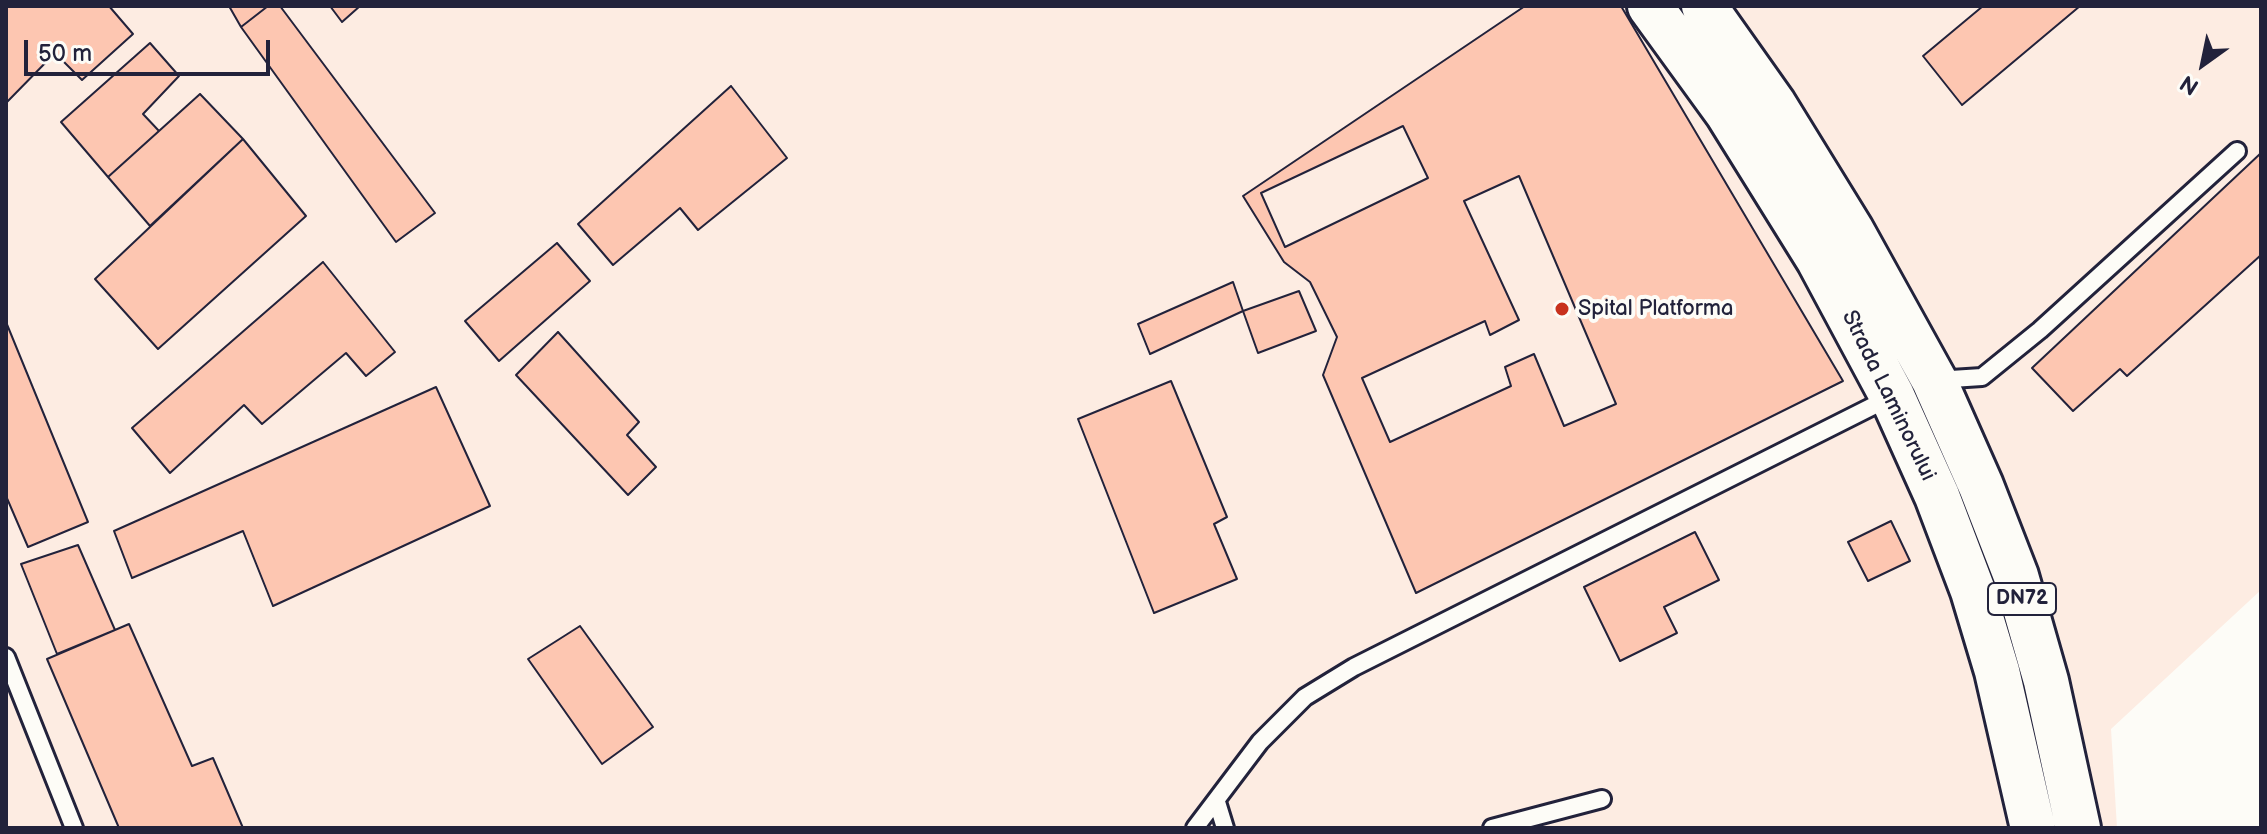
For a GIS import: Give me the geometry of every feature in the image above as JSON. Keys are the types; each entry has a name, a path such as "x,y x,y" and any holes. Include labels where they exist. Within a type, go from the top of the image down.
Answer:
{"main road":[{"name":"Strada Laminorului","path":"1650,6 1727,112 1819,260 1892,396 1937,496 1973,591 2000,685 2033,828"},
{"name":"Strada Laminorului","path":"1704,6 1805,155 1934,380 1981,486 2016,576 2046,681 2078,828"},
{"path":"1892,396 1934,380"}],"lane":[{"path":"1934,380 1982,377 2040,330 2237,151"},
{"path":"1195,828 1260,742 1305,697 1342,674 1892,396"},
{"path":"6,657 74,828"},
{"path":"1492,828 1602,799"},
{"path":"1217,802 1225,828"}],"shaded area":[{"path":"6,6 2261,6 2261,590 2111,729 2117,828 6,828"}],"building":[{"path":"6,6 109,6 133,34 82,80 55,53 6,103"},
{"path":"229,6 268,6 241,27"},
{"path":"268,6 280,6 435,213 396,242 241,27"},
{"path":"330,6 360,6 342,22"},
{"name":"Spital Platforma","path":"1525,6 1621,6 1843,381 1416,593 1323,375 1337,337 1310,282 1284,262 1243,196"},
{"path":"1983,6 2080,6 1962,105 1923,56"},
{"path":"150,43 179,76 143,114 159,131 108,177 61,122"},
{"path":"731,86 787,158 698,230 680,208 613,265 578,224"},
{"path":"200,94 243,139 150,226 108,177"},
{"path":"1403,126 1428,178 1285,247 1261,193"},
{"path":"243,139 306,216 158,349 95,279"},
{"path":"2261,153 2261,255 2127,376 2120,369 2073,411 2032,368"},
{"path":"1519,176 1616,404 1564,426 1534,354 1505,367 1511,386 1390,442 1362,378 1485,321 1490,335 1519,320 1464,201"},
{"path":"557,243 590,281 499,361 465,321"},
{"path":"323,262 395,352 366,376 346,353 262,424 244,405 170,473 132,428"},
{"path":"1233,282 1243,311 1150,354 1138,324"},
{"path":"1299,291 1316,331 1258,353 1243,311"},
{"path":"6,322 88,522 28,547 6,496"},
{"path":"558,332 639,422 627,435 656,467 628,495 516,375"},
{"path":"1171,381 1227,517 1214,524 1237,579 1154,613 1078,419"},
{"path":"436,387 490,506 273,606 243,531 132,578 114,531"},
{"path":"1891,521 1910,561 1868,581 1848,542"},
{"path":"1695,532 1719,580 1664,607 1677,633 1620,661 1584,587"},
{"path":"78,545 115,630 57,654 21,564"},
{"path":"129,624 192,766 213,758 243,828 119,828 47,659"},
{"path":"580,626 653,727 602,764 528,659"}],"place":[{"name":"Spital Platforma","path":"1562,309"}]}
